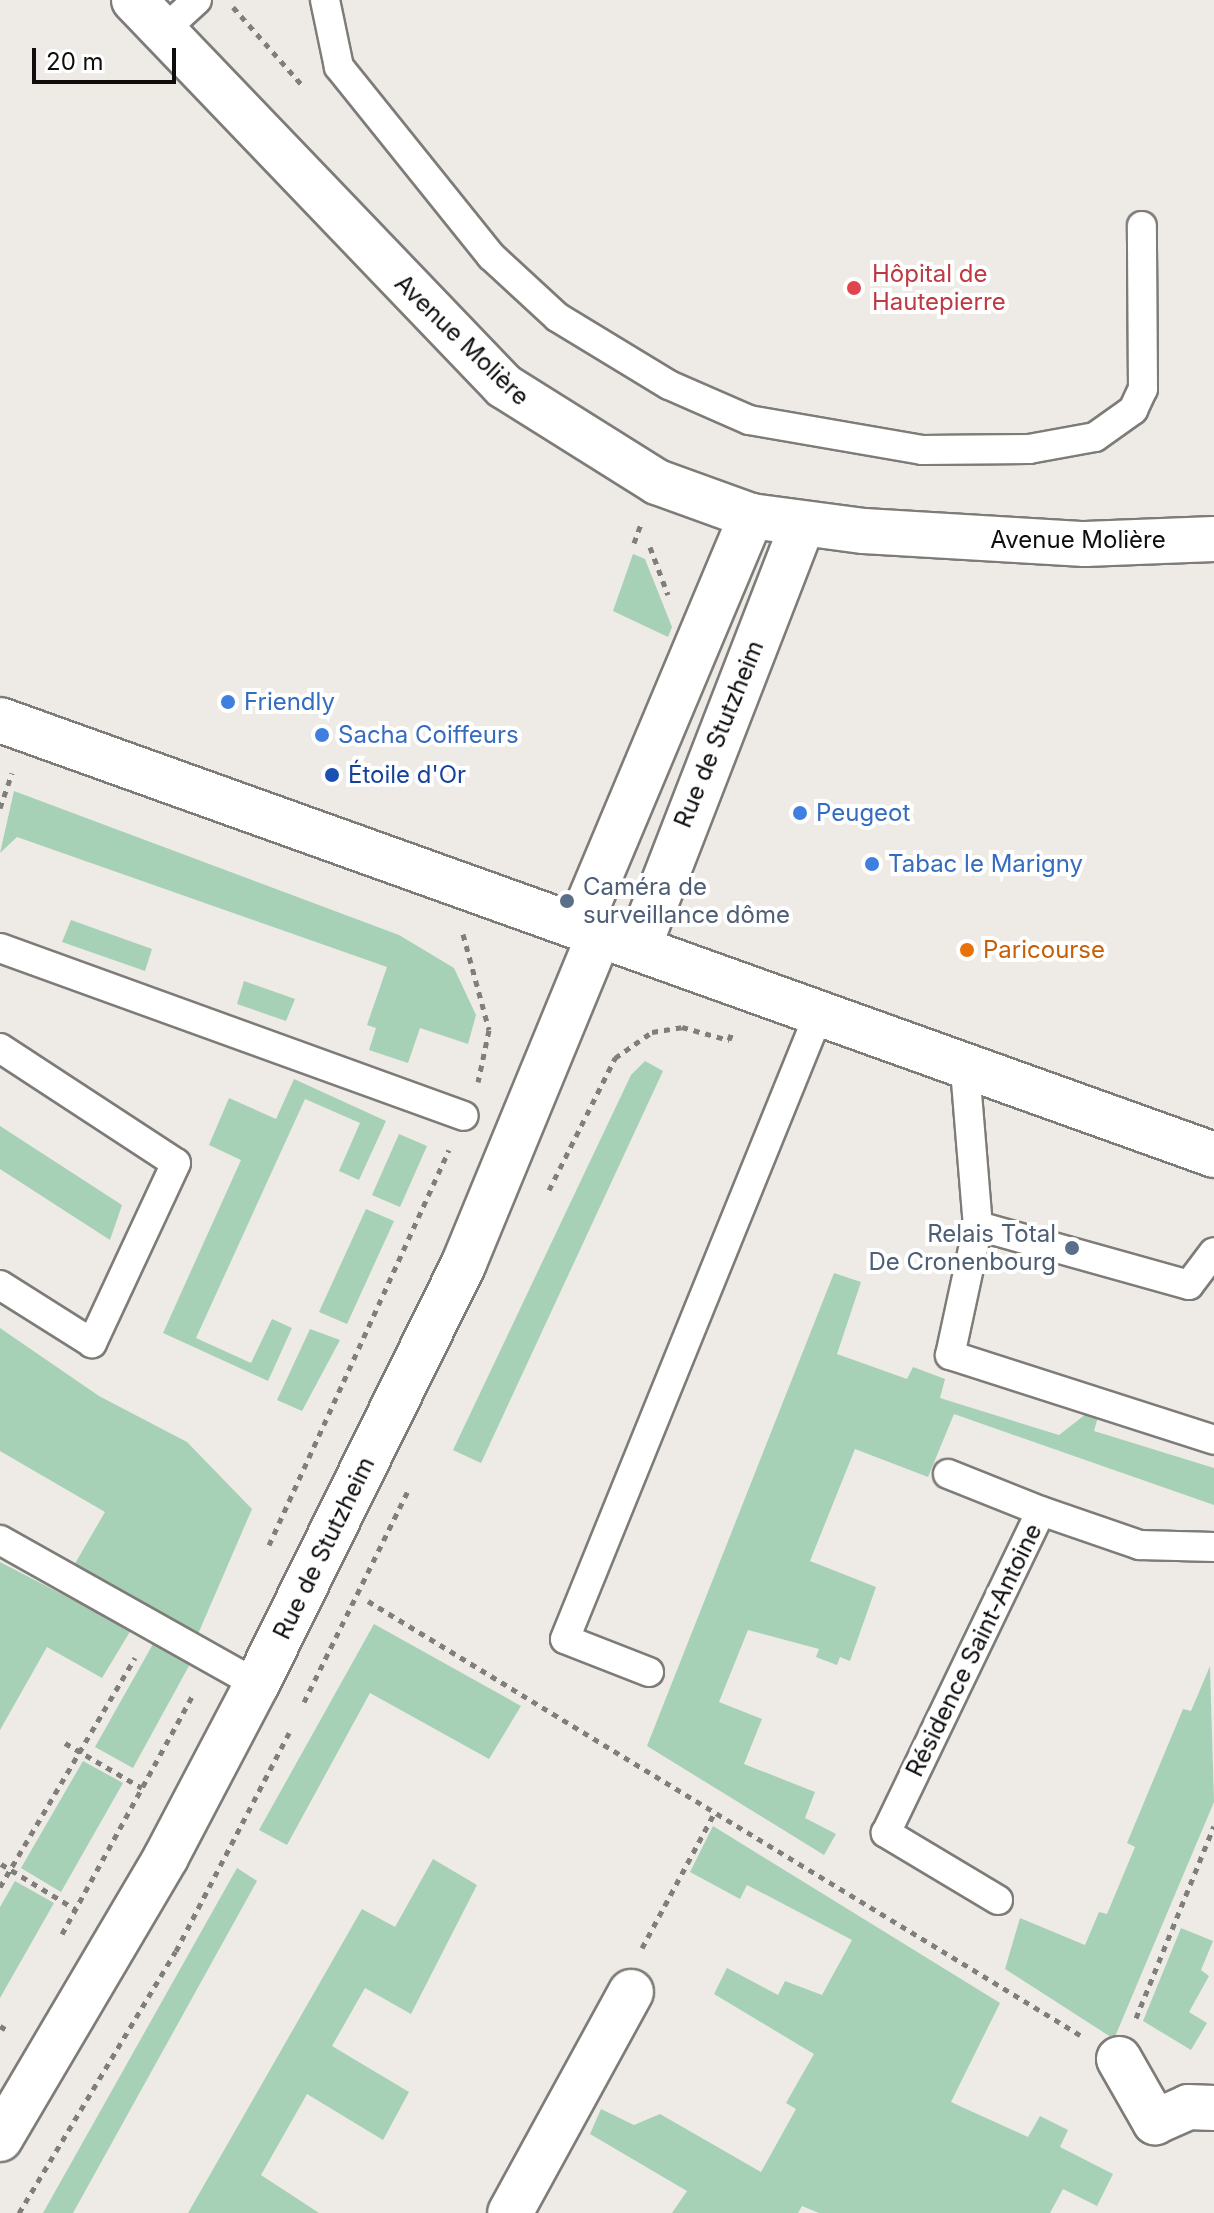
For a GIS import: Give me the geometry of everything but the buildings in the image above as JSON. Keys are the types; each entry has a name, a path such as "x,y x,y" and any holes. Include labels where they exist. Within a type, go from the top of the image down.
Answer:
{"street":[{"name":"Avenue Molière","path":"148,16 504,386 632,469 751,516 803,524 1044,543 1214,539"},
{"name":"Rue de Stutzheim","path":"606,935 751,516"},
{"name":"Rue de Stutzheim","path":"0,2139 166,1857 257,1684 464,1263 606,935 803,524"},
{"path":"0,720 820,1011 965,1069 1214,1155"},
{"path":"510,2213 631,1992"},
{"path":"1119,2059 1155,2122 1188,2107 1214,2108"}],"lane":[{"path":"148,16 197,0"},
{"path":"325,0 339,67 354,90 491,256 557,317 669,385 749,420 922,450 1029,449 1095,437 1133,410 1143,389 1142,226"},
{"path":"0,948 464,1116"},
{"path":"649,1672 565,1639 820,1011"},
{"path":"0,1048 176,1163 92,1343 0,1285"},
{"path":"965,1069 978,1226 950,1355 1214,1440"},
{"path":"978,1226 1189,1285 1214,1252"},
{"path":"948,1474 1041,1511"},
{"name":"Résidence Saint-Antoine","path":"998,1900 886,1833 1041,1511 1140,1545 1214,1547"},
{"path":"0,1540 257,1684"}],"path":[{"path":"266,1551 464,1116 489,1030 460,925 461,885"},
{"path":"547,1195 615,1058 669,1028 729,1040 750,986"},
{"path":"300,1710 413,1482"},
{"path":"368,1601 1119,2059 1214,1826"},
{"path":"0,1887 154,1627"},
{"path":"55,1947 213,1659"},
{"path":"19,2213 176,1951 293,1724"},
{"path":"65,1743 142,1788"},
{"path":"631,1992 647,1929 715,1812"},
{"path":"1,1864 9,1873 75,1909"},
{"path":"0,2042 14,2019"},
{"path":"0,2026 7,2030"}],"green space":[{"path":"633,554 645,559 672,627 668,637 613,611"},
{"path":"14,791 399,935 454,968 476,1015 468,1044 420,1028 408,1063 369,1050 376,1028 367,1025 387,967 17,837 0,853"},
{"path":"71,920 152,949 145,971 62,942"},
{"path":"244,981 295,999 286,1021 237,1004"},
{"path":"645,1061 663,1071 481,1463 453,1450 631,1075"},
{"path":"294,1079 386,1121 359,1180 339,1171 360,1123 305,1099 196,1338 251,1363 272,1319 292,1328 268,1381 163,1333 241,1160 209,1145 229,1098 276,1119"},
{"path":"0,1126 122,1205 110,1240 0,1169"},
{"path":"399,1134 427,1146 400,1207 372,1195"},
{"path":"366,1209 394,1221 347,1324 319,1312"},
{"path":"834,1273 861,1282 837,1354 907,1379 913,1367 945,1379 940,1398 1059,1435 1086,1414 1098,1417 1094,1431 1214,1468 1214,1505 954,1414 928,1477 855,1449 810,1561 876,1587 850,1661 840,1657 837,1665 816,1657 819,1649 748,1630 719,1702 762,1719 744,1764 815,1792 805,1818 836,1834 824,1855 647,1746"},
{"path":"0,1328 99,1396 187,1442 252,1509 198,1634 73,1567 105,1512 0,1451"},
{"path":"310,1329 340,1340 302,1411 277,1400"},
{"path":"0,1562 131,1630 102,1678 47,1647 0,1730"},
{"path":"374,1624 521,1706 489,1759 370,1693 287,1845 259,1830"},
{"path":"153,1644 190,1664 133,1768 95,1747"},
{"path":"1210,1666 1214,1802 1114,2039 1005,1969 1020,1918 1085,1945 1099,1912 1107,1914 1135,1847 1127,1843 1183,1709 1191,1711"},
{"path":"83,1761 123,1783 61,1892 21,1868"},
{"path":"713,1826 1000,2003 951,2102 1028,2137 1040,2116 1068,2130 1060,2147 1113,2174 1097,2206 1063,2189 1050,2213 819,2213 802,2206 798,2213 672,2213 687,2191 590,2134 601,2109 634,2125 660,2114 761,2172 796,2109 786,2103 814,2054 714,1994 727,1968 778,1995 785,1981 822,1995 852,1940 747,1885 740,1899 690,1872"},
{"path":"433,1859 477,1885 411,2014 365,1988 332,2046 409,2092 383,2140 307,2094 261,2175 319,2213 188,2213 362,1909 395,1927"},
{"path":"237,1868 257,1881 73,2213 43,2213"},
{"path":"15,1881 54,1903 0,1998 0,1907"},
{"path":"1181,1928 1213,1941 1201,1970 1209,1976 1189,2012 1207,2023 1191,2050 1143,2021"}],"place":[{"name":"Hôpital de Hautepierre","path":"854,288"},
{"name":"Friendly","path":"228,702"},
{"name":"Sacha Coiffeurs","path":"322,735"},
{"name":"Étoile d'Or","path":"332,775"},
{"name":"Peugeot","path":"800,813"},
{"name":"Tabac le Marigny","path":"872,864"},
{"name":"Caméra de surveillance dôme","path":"567,901"},
{"name":"Paricourse","path":"967,950"},
{"name":"Relais Total De Cronenbourg","path":"1072,1248"}]}
